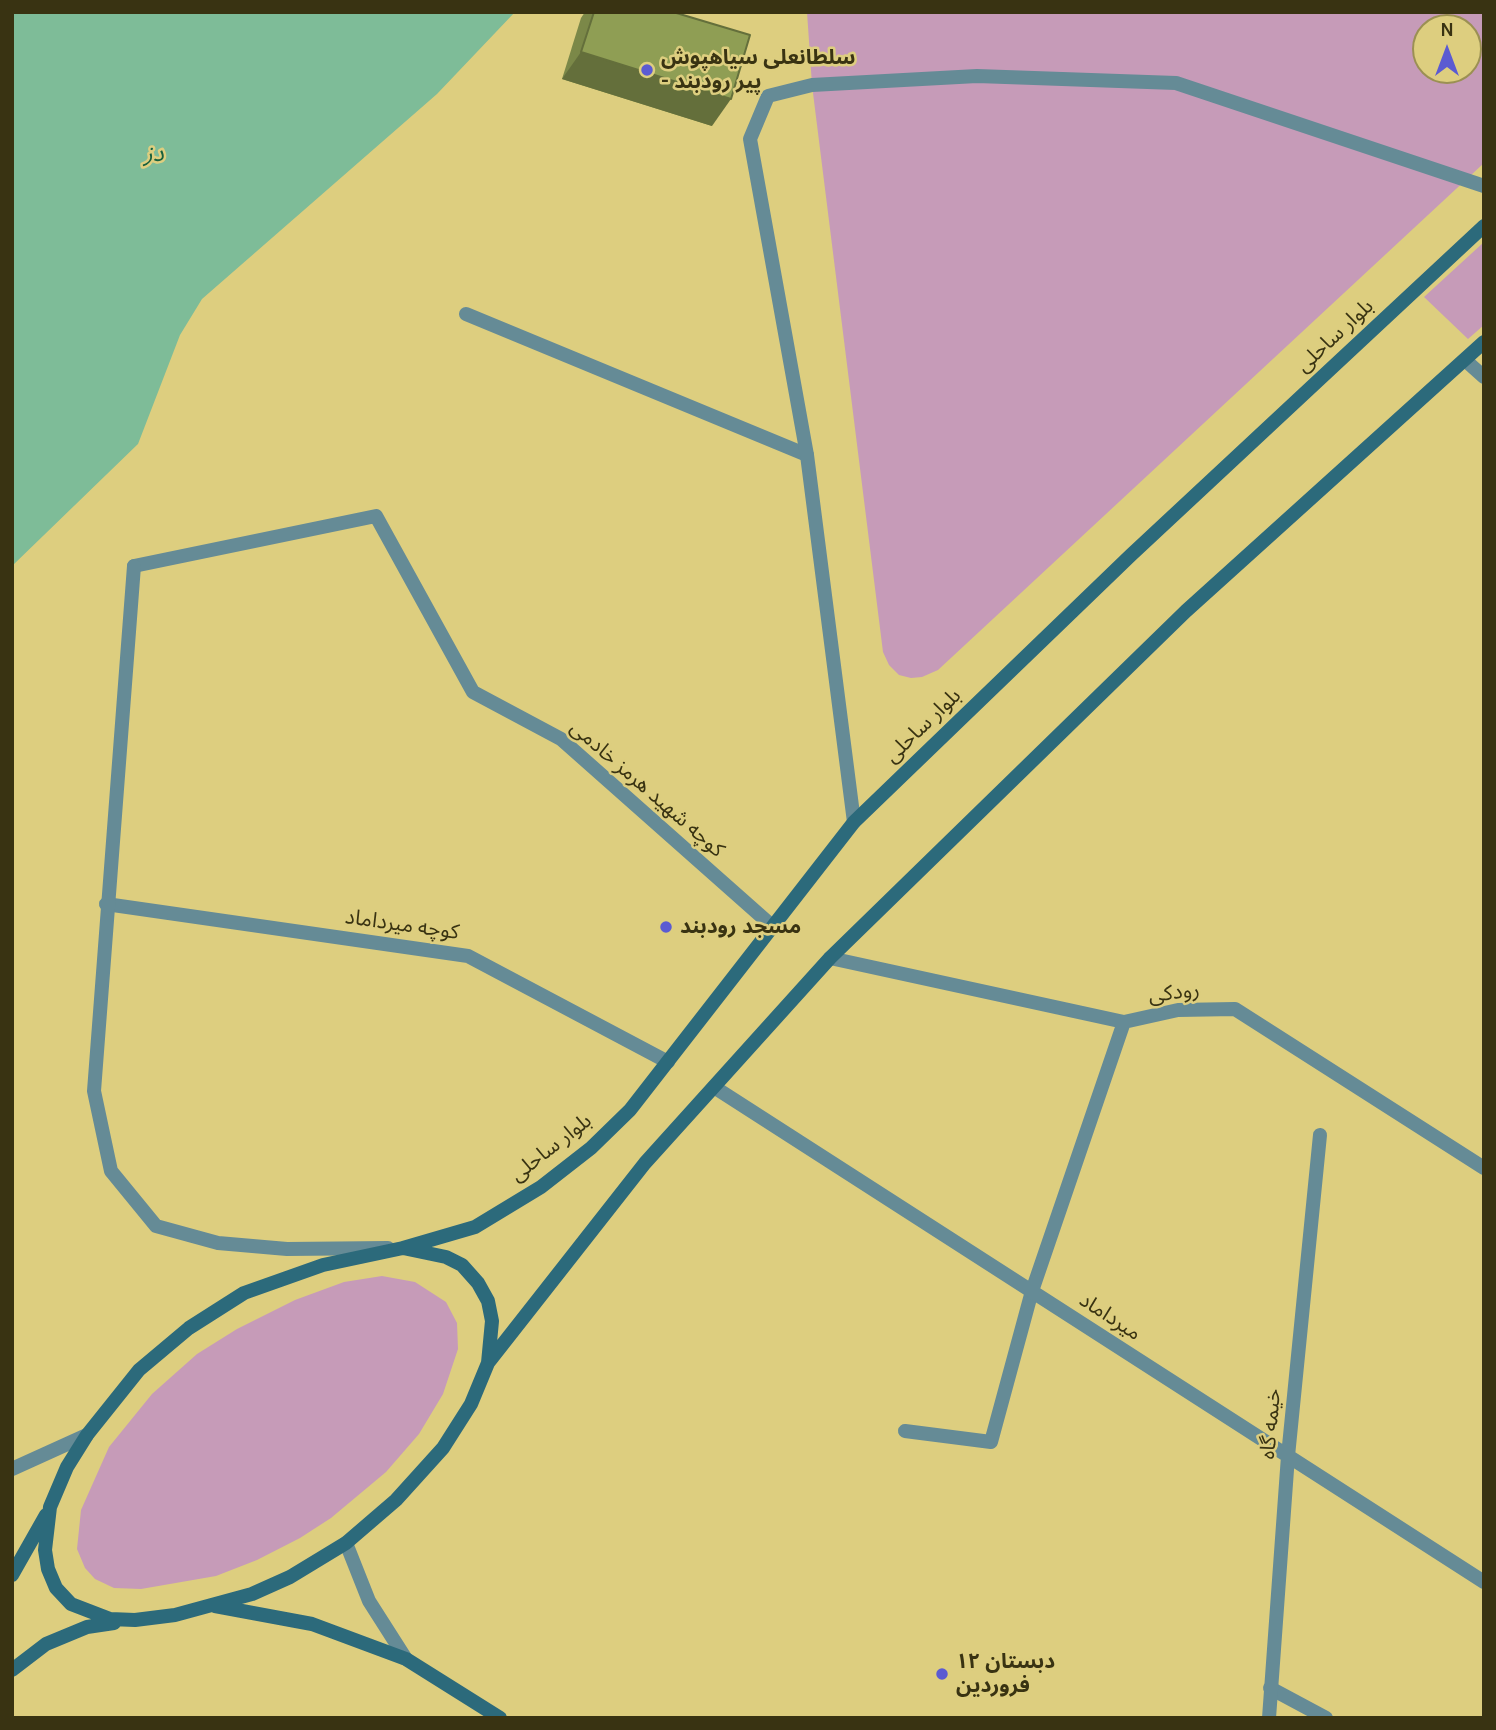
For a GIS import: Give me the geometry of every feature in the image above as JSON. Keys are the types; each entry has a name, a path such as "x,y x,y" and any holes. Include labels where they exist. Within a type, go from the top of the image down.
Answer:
{"main road":[{"name":"بلوار ساحلی","path":"50,1507 67,1467 87,1435 139,1370 189,1328 244,1293 323,1265 403,1248 475,1227 541,1187 591,1148 630,1110 771,925 854,822 1131,555 1484,226"},
{"path":"12,1670 46,1644 87,1627 212,1605 252,1594 346,1543 396,1500 443,1448 471,1404 488,1363 645,1163 830,958 1186,611 1484,342"},
{"path":"403,1248 446,1257 462,1265 478,1283 488,1301 492,1321 488,1363"},
{"path":"12,1575 50,1507"},
{"path":"50,1507 45,1549 56,1588 71,1604 88,1614 135,1620"},
{"path":"212,1605 312,1624 406,1659 500,1718"}],"street":[{"path":"854,822 807,455 750,139 768,96 812,85 977,76 1176,83 1484,186"},
{"path":"466,314 807,455"},
{"path":"1465,360 1484,377"},
{"name":"کوچه شهید هرمز خادمی","path":"106,904 134,566 376,516 473,691 561,739 771,925"},
{"path":"106,904 94,1091 111,1171 156,1226 218,1243 288,1248 403,1248"},
{"name":"کوچه میرداماد","path":"106,904 468,956 668,1062"},
{"name":"رودکی","path":"830,958 1124,1022 1178,1010 1235,1009 1484,1168"},
{"path":"905,1431 991,1442 1032,1291 1124,1022"},
{"name":"میرداماد","path":"714,1087 1484,1582"},
{"name":"خیمه گاه","path":"1269,1718 1288,1456 1320,1135"},
{"path":"12,1469 87,1435"},
{"path":"346,1543 369,1601 406,1659"},
{"path":"1270,1688 1326,1718"}],"shaded area":[{"path":"807,12 1484,12 1484,163 938,670 922,677 899,675 889,665 883,652 812,85"},
{"path":"1484,242 1484,325 1468,339 1424,297"},
{"path":"382,1276 415,1282 446,1302 457,1323 458,1349 443,1394 419,1434 386,1472 331,1518 300,1538 257,1560 216,1576 141,1589 114,1588 95,1579 85,1568 77,1549 81,1510 109,1447 152,1394 197,1354 237,1329 295,1300 344,1282"}],"water":[{"name":"دز","path":"12,12 515,12 437,94 202,299 180,335 138,444 12,566"}],"building":[{"path":"594,12 673,12 750,35 731,99 581,52"}],"place":[{"name":"سلطانعلی سیاهپوش - پیر رودبند","path":"647,70"},
{"name":"مسجد رودبند","path":"666,927"},
{"name":"دبستان ۱۲ فروردین","path":"942,1674"}]}
